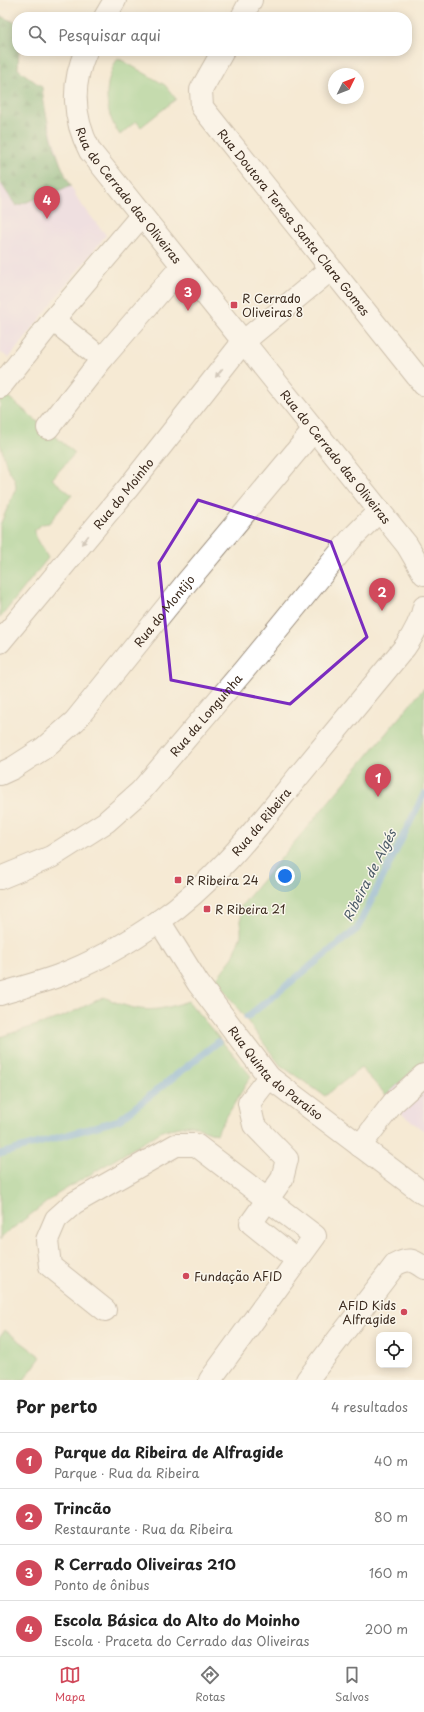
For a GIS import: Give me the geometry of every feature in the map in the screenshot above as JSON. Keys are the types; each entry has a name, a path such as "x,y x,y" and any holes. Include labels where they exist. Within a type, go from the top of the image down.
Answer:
{"street":[{"path":"108,12 115,0"},
{"path":"245,12 251,0"},
{"name":"Rua do Cerrado das Oliveiras","path":"84,56 76,81 75,96 77,117 82,137 90,151 407,545 424,574"},
{"name":"Rua Doutora Teresa Santa Clara Gomes","path":"220,56 201,90 202,107 330,270 424,385"},
{"path":"0,387 53,320 142,216"},
{"path":"48,428 102,358 182,266"},
{"path":"243,342 330,270"},
{"path":"53,320 102,358"},
{"name":"Rua do Moinho","path":"0,642 110,510 243,342"},
{"name":"Rua do Montijo","path":"0,774 13,768 44,748 75,721 197,570 314,430"},
{"name":"Rua da Longuinha","path":"0,878 51,857 106,822 141,791 301,601 351,539 379,511"},
{"name":"Rua da Ribeira","path":"0,994 58,976 93,961 129,941 186,901 226,864 405,647 414,634 422,617 424,607"},
{"name":"Rua Quinta do Paraíso","path":"159,921 198,983 268,1077 424,1194"},
{"path":"360,1146 393,1102 424,1075"},
{"path":"268,1077 249,1103 254,1125 287,1158 282,1178 251,1223 297,1260"},
{"path":"105,1310 50,1266 47,1240 56,1219 74,1203 176,1145 196,1145 315,1236 210,1380"},
{"path":"307,1380 395,1265 403,1260 415,1261 424,1268"}],"highlighted area":[{"path":"198,500 331,542 367,637 290,704 171,680 159,563"}],"shaded area":[{"path":"0,56 42,87 44,106 64,175 80,203 106,235 9,358 0,352"},
{"path":"424,1061 424,1131 403,1115 386,1095"}],"green space":[{"path":"0,16 12,21 12,56 19,56 18,69 42,87 52,138 61,164 71,186 16,206 0,182"},
{"path":"118,58 165,85 176,99 141,127 136,121 120,135 110,117 107,97 110,77"},
{"path":"0,390 75,453 52,479 72,495 49,523 42,524 35,529 35,535 48,558 0,618 0,525 16,488 15,480 7,467 0,443"},
{"path":"424,688 424,1061 386,1095 361,1068 325,1096 280,1065 216,979 233,957 241,935 241,906"},
{"path":"104,997 127,1006 146,1010 165,1008 188,1001 251,1076 216,1134 191,1125 164,1130 56,1195 3,1236 0,1241 0,1037 62,1017"},
{"path":"5,1330 41,1357 24,1380 0,1380 0,1337"}],"waterway":[{"name":"Ribeira de Algés","path":"247,1017 357,929 424,794"},
{"name":"Ribeira de Algés","path":"0,1154 119,1120 218,1042"}],"place":[{"name":"Escola Básica do Alto do Moinho","path":"47,219"},
{"name":"R Cerrado Oliveiras 8","path":"234,305"},
{"name":"R Cerrado Oliveiras 210","path":"188,311"},
{"name":"Trincão","path":"382,611"},
{"name":"Parque da Ribeira de Alfragide","path":"378,797"},
{"name":"R Ribeira 24","path":"178,880"},
{"name":"R Ribeira 21","path":"207,909"},
{"name":"Fundação AFID","path":"186,1276"},
{"name":"AFID Kids Alfragide","path":"404,1312"}]}
